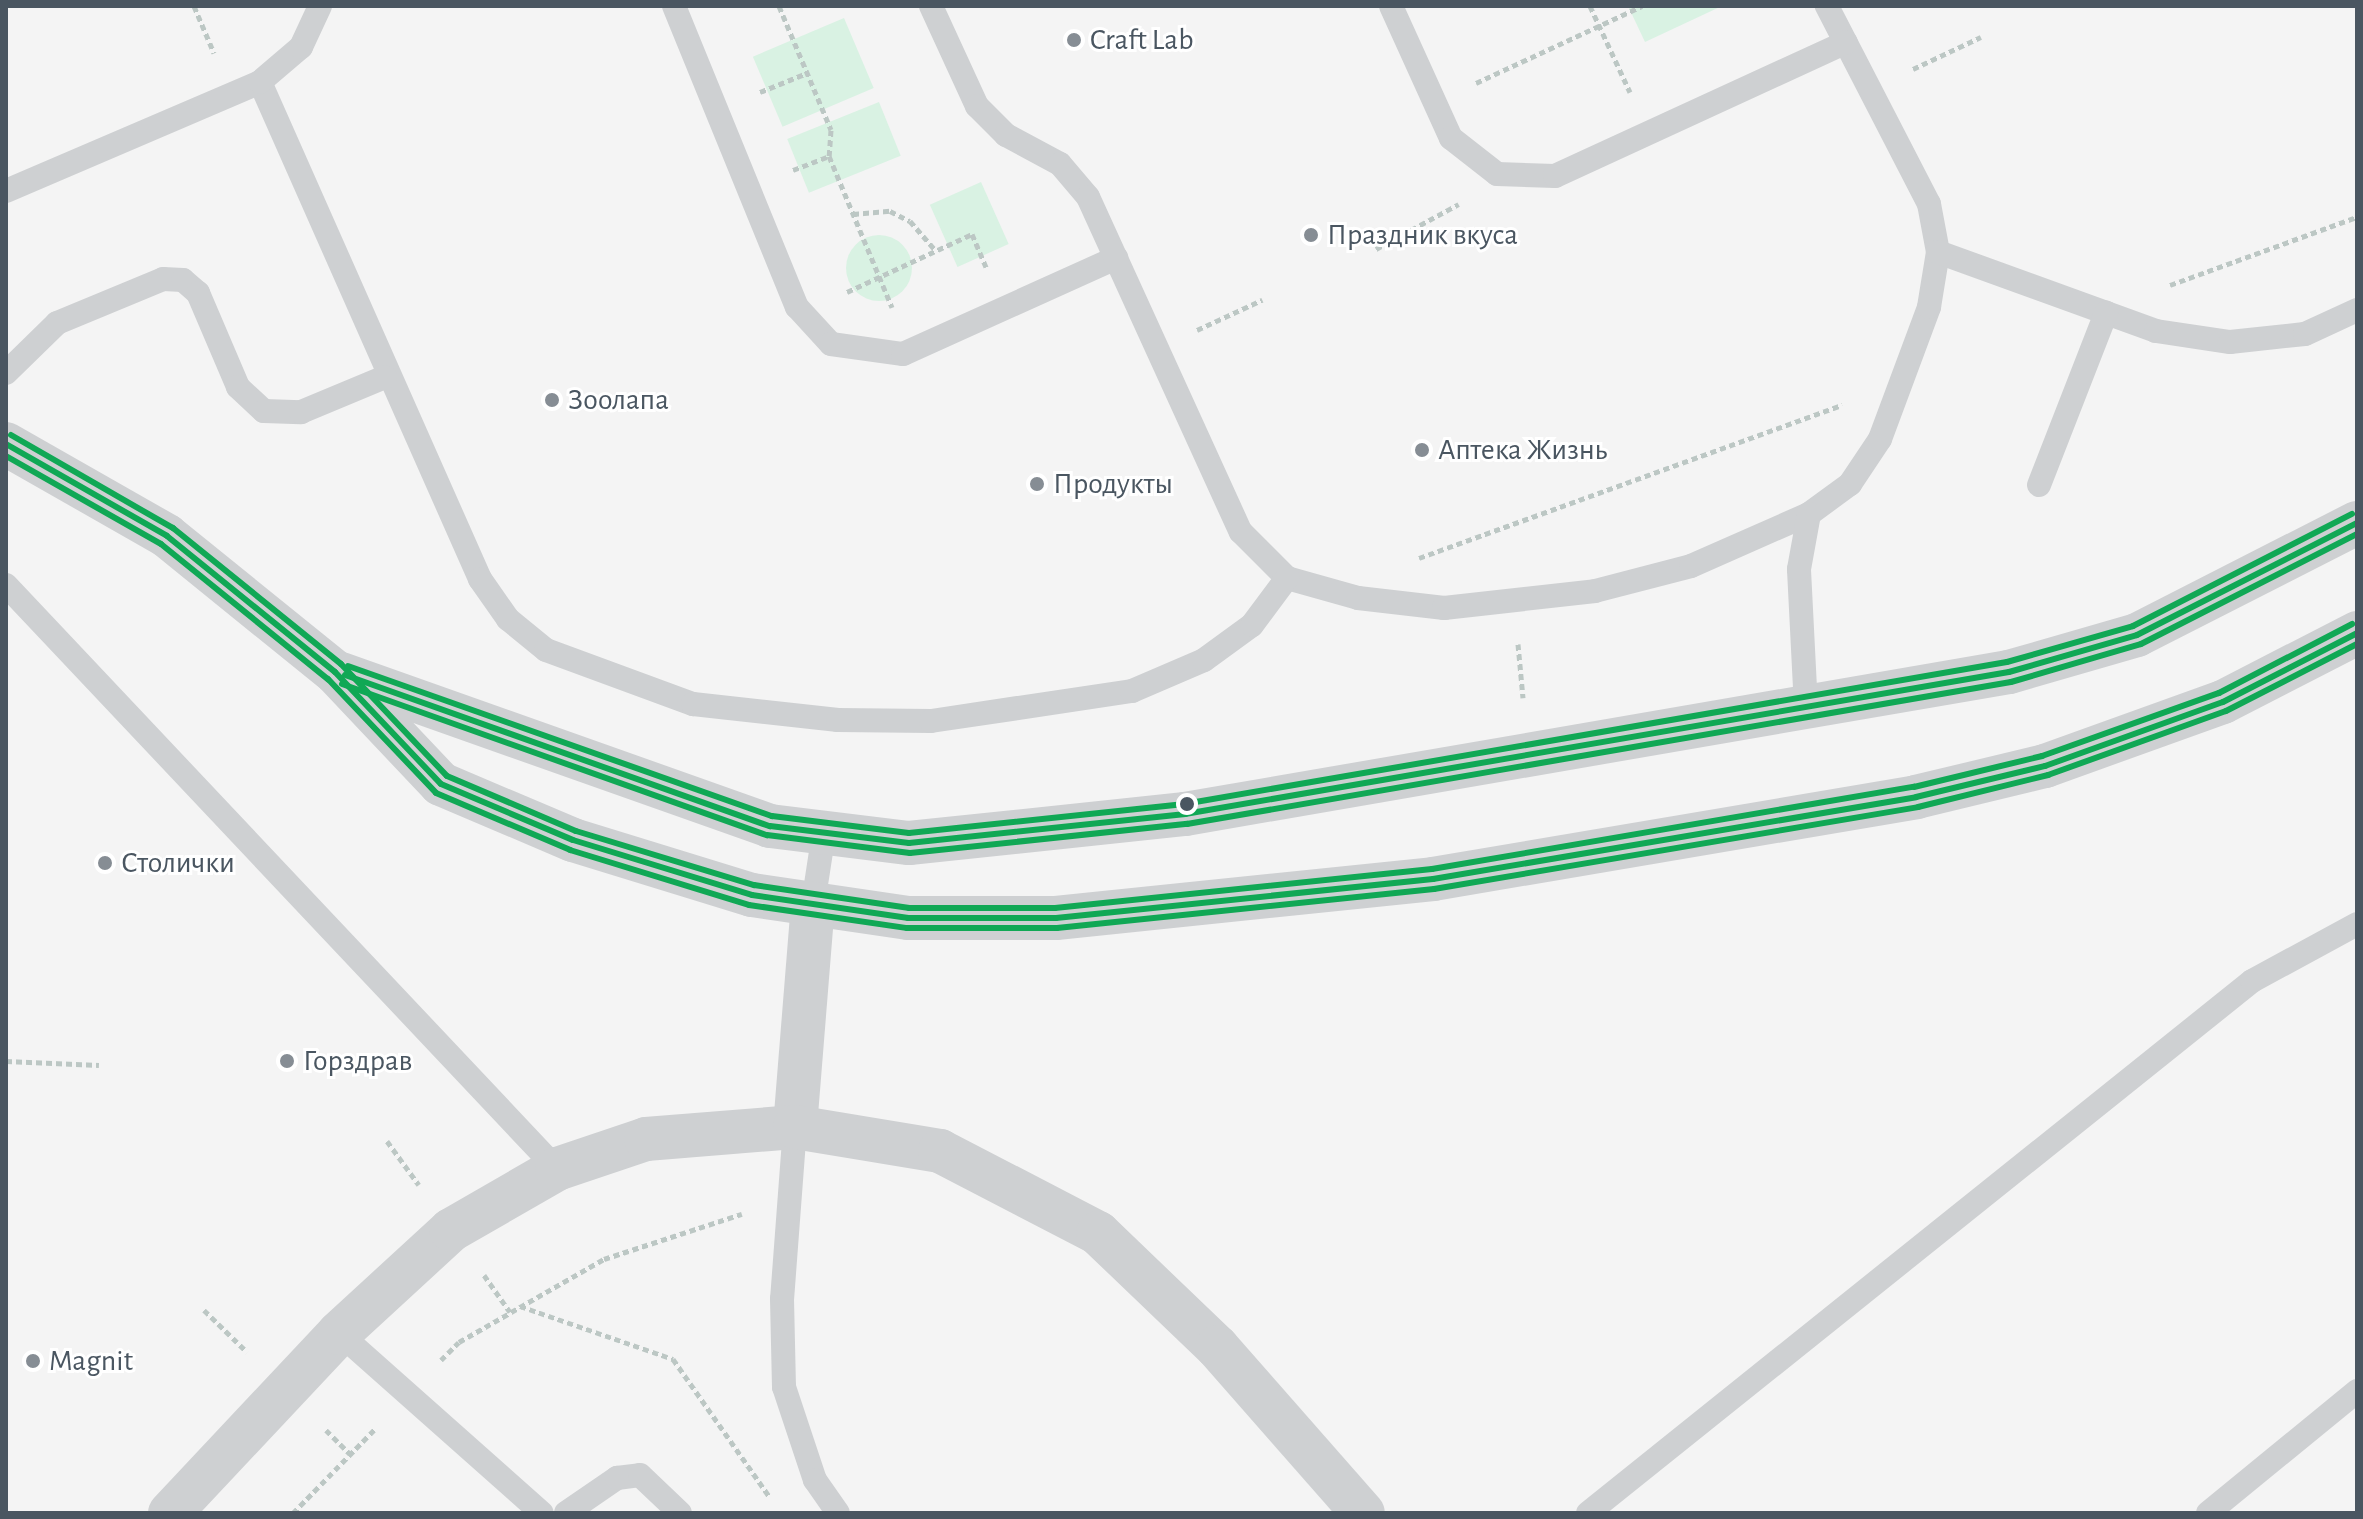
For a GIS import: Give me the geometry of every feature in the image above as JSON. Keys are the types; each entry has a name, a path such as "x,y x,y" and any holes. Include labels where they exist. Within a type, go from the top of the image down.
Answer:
{"street":[{"path":"6,444 167,536 335,672 441,784 573,840 752,895 908,918 1056,918 1433,879 1901,800 2045,766 2223,702 2357,633"},
{"path":"335,672 509,731 647,788 770,826 909,843 1028,834 1419,777 2009,672 2137,635 2357,523"},
{"path":"795,1127 813,904"},
{"path":"170,1513 339,1333 451,1230 557,1169 646,1139 795,1127 940,1151 1098,1233 1217,1347 1352,1509"}],"lane":[{"path":"6,191 260,82 301,47 320,6"},
{"path":"674,6 804,320 831,344 903,354 1116,258"},
{"path":"931,6 977,106 1006,135 1060,164 1088,197 1241,532 1287,578 1358,598 1444,608 1514,604 1691,566 1809,514 1850,484 1880,439 1929,307 1938,252 1929,204 1827,6"},
{"path":"1391,6 1451,138 1497,174 1555,176 1846,42"},
{"path":"260,82 385,377 480,579 508,619 546,650 693,704 838,720 931,721 1082,703 1204,660 1252,625 1287,578"},
{"path":"1938,252 2156,331 2230,342 2305,334 2357,310"},
{"path":"6,373 57,323 163,279 183,280 198,293 238,387 264,411 301,412 385,377"},
{"path":"2039,485 2106,313"},
{"path":"1806,708 1799,569 1809,514"},
{"path":"6,585 557,1169"},
{"path":"813,904 824,832"},
{"path":"1588,1513 2252,981 2357,924"},
{"path":"795,1127 782,1299 784,1387 815,1480 838,1513"},
{"path":"339,1333 542,1513"},
{"path":"2208,1513 2357,1391"},
{"path":"566,1513 617,1478 640,1475 680,1513"}],"path":[{"path":"779,6 831,130 829,156 880,275 903,354"},
{"path":"1590,6 1648,133"},
{"path":"1435,101 1642,6"},
{"path":"1869,88 1981,37"},
{"path":"1376,249 1439,219 1497,174"},
{"path":"853,214 890,211 910,221 935,250"},
{"path":"2106,313 2357,217"},
{"path":"804,320 880,275 972,234 1004,308"},
{"path":"1157,348 1262,300"},
{"path":"1358,598 1436,546 1901,384"},
{"path":"1514,604 1525,712"},
{"path":"6,1061 99,1065"},
{"path":"387,1141 430,1200"},
{"path":"293,1513 459,1342 604,1259 792,1198"},
{"path":"479,1269 510,1312"},
{"path":"520,1306 673,1359 772,1500"},
{"path":"204,1310 259,1364"},
{"path":"320,1424 350,1454"}],"green space":[{"path":"1628,6 1722,6 1645,42"},
{"path":"844,18 874,88 783,127 753,57"},
{"path":"879,102 901,156 809,193 787,139"},
{"path":"981,182 1009,244 957,267 930,205"},
{"path":"873,235 885,235 897,240 907,250 912,268 910,281 897,296 885,301 873,301 861,296 851,286 846,274 846,262 851,250 861,240"}],"transit line":[{"path":"11,435 173,528 341,664 447,776 576,831 754,885 909,908 1055,908 1432,869 1914,787 2042,756 2219,693 2352,624"},
{"path":"6,444 167,536 335,672 441,784 573,840 752,895 908,918 1056,918 1433,879 1916,797 2045,766 2223,702 2357,633"},
{"path":"6,456 161,544 328,679 436,793 570,850 749,905 907,928 1057,928 1434,889 1918,807 2048,775 2226,711 2357,644"},
{"path":"348,666 772,816 909,833 1184,804 2007,662 2133,626 2352,514"},
{"path":"345,675 770,826 909,843 1185,814 2009,672 2137,635 2357,523"},
{"path":"342,684 767,835 910,853 1187,824 2011,682 2141,644 2357,534"}],"place":[{"name":"Craft Lab","path":"1074,40"},
{"name":"Праздник вкуса","path":"1311,235"},
{"name":"Зоолапа","path":"552,400"},
{"name":"Аптека Жизнь","path":"1422,450"},
{"name":"Продукты","path":"1037,484"},
{"name":"Столички","path":"105,863"},
{"name":"Горздрав","path":"287,1061"},
{"name":"Magnit","path":"33,1361"}]}
